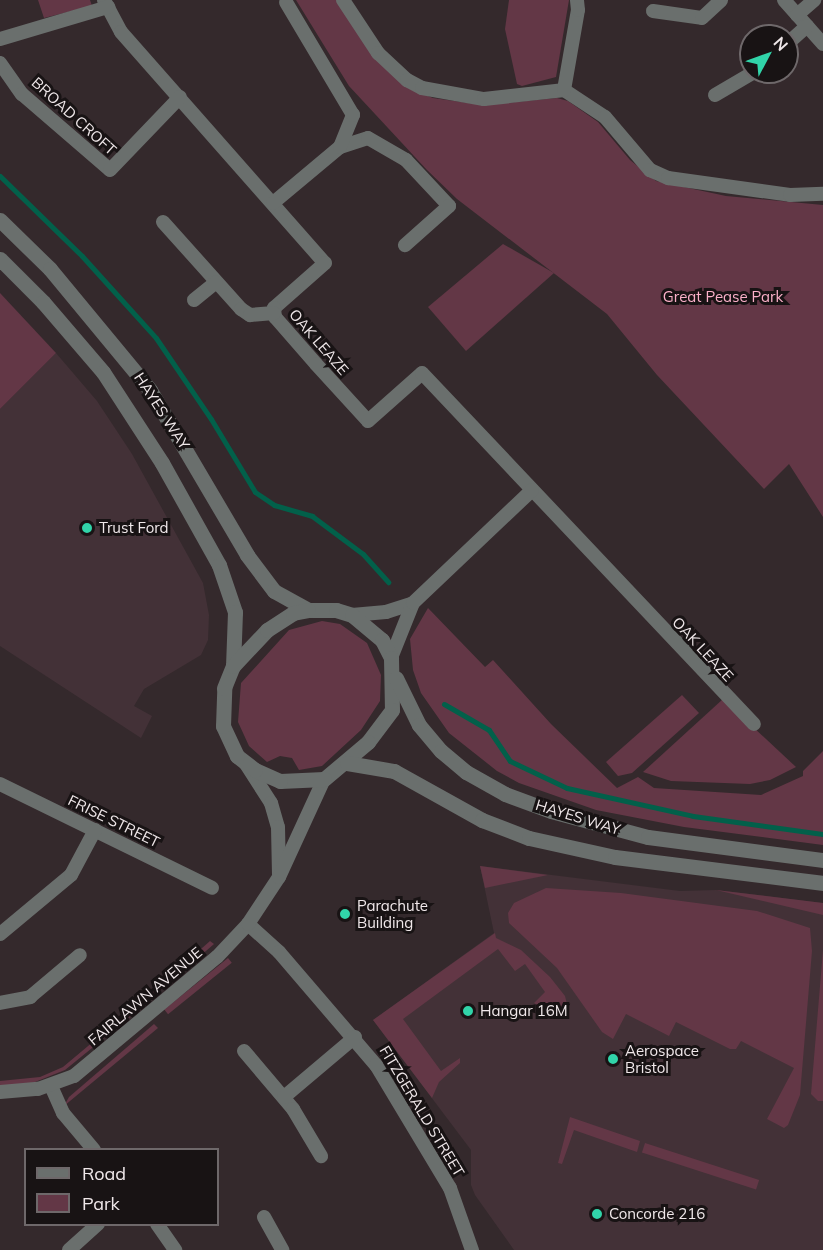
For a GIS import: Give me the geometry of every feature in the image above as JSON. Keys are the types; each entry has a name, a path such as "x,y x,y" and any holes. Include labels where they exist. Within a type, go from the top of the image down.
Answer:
{"street":[{"path":"343,0 378,53 407,80 422,88 484,99 564,90 604,117 650,170 668,178 790,195 823,194"},
{"path":"564,90 578,10 577,0"},
{"path":"652,11 702,18 721,0"},
{"path":"784,0 823,44"},
{"path":"797,15 814,0"},
{"path":"286,3 353,115 340,147"},
{"path":"0,39 106,4"},
{"name":"OAK LEAZE","path":"106,4 121,32 325,263 280,300 274,313 368,421 422,373 754,724"},
{"path":"799,33 807,26"},
{"name":"BROAD CROFT","path":"0,63 22,94 110,170 180,97"},
{"path":"715,95 739,81"},
{"path":"273,203 340,147 368,138 406,160 449,206 405,245"},
{"name":"HAYES WAY","path":"0,220 50,269 150,390 247,555 274,591 308,610"},
{"path":"163,222 216,282 250,315 274,313"},
{"name":"HAYES WAY","path":"0,259 43,302 103,372 162,463 219,565 235,612 233,666"},
{"path":"194,300 216,282"},
{"path":"413,603 392,664 392,710 380,729 347,763 324,779 280,781 237,756 223,726 224,688 233,666 267,630 293,613 308,610 336,610 352,615 386,612 413,603 532,490"},
{"path":"352,615 382,640 392,664"},
{"name":"HAYES WAY","path":"392,664 419,726 441,751 466,772 505,794 571,817 648,837 823,860"},
{"path":"246,763 271,803 278,827 279,877"},
{"name":"HAYES WAY","path":"347,763 394,771 482,820 540,841 615,857 823,883"},
{"name":"FAIRLAWN AVENUE","path":"0,1092 51,1086 74,1076 217,957 248,924 279,877 324,779"},
{"name":"FRISE STREET","path":"0,784 212,888"},
{"path":"0,934 71,876 95,830"},
{"name":"FITZGERALD STREET","path":"248,924 355,1037 376,1065 450,1188 472,1250"},
{"path":"0,1003 30,997 80,955"},
{"path":"284,1097 355,1037"},
{"path":"244,1051 284,1097 321,1156"},
{"path":"51,1086 63,1113 93,1148"},
{"path":"264,1217 282,1250"},
{"path":"69,1250 96,1226"},
{"path":"158,1226 175,1250"}],"shaded area":[{"name":"Trust Ford","path":"56,353 97,401 132,454 203,583 209,615 208,640 201,655 144,689 134,706 152,716 141,738 0,646 0,409"},
{"name":"Aerospace Bristol","path":"480,866 680,891 716,890 823,903 823,1250 514,1250 475,1195 471,1185 471,1150 373,1020 494,933"}],"green space":[{"path":"38,0 90,0 92,6 44,18"},
{"name":"Great Pease Park","path":"296,0 340,0 418,92 433,98 483,105 557,98 568,101 598,122 630,160 656,181 726,196 823,205 823,517 789,464 764,489 657,375 607,314 457,199 427,170 349,86"},
{"path":"509,0 569,0 556,77 522,86 517,84 505,29"},
{"path":"503,244 554,273 466,351 428,307"},
{"path":"0,293 56,353 0,409"},
{"path":"428,608 485,667 493,660 551,724 617,788 638,777 654,788 761,795 803,776 803,771 823,751 823,845 684,827 596,810 519,783 497,771 449,733 421,693 413,670 410,639"},
{"path":"322,621 340,624 367,643 381,675 380,701 361,730 322,766 299,770 292,758 280,756 267,762 249,746 238,722 241,683 289,630"},
{"path":"682,695 699,713 632,773 618,776 606,762"},
{"path":"723,699 796,767 770,780 750,784 671,781 643,772"},
{"path":"480,866 548,875 485,888"},
{"path":"546,888 621,893 757,911 810,928 812,951 800,1095 788,1125 784,1128 767,1119 794,1068 741,1041 736,1049 730,1049 676,1022 669,1036 626,1014 613,1039 602,1032 557,968 509,923 508,913 514,903"},
{"path":"716,890 823,903 823,915"},
{"path":"495,933 496,938 521,950 550,977 565,996 568,1008 559,1017 534,1003 545,992 525,964 515,971 498,949 403,1019 441,1071 460,1058 460,1063 439,1082 432,1098 373,1020"},
{"path":"210,941 214,944 152,998 149,995"},
{"path":"823,950 823,1101 818,1101 811,1094"},
{"path":"228,958 232,963 168,1014 164,1010"},
{"path":"137,1005 140,1009 65,1070 30,1084 0,1089 0,1081 40,1077 63,1067"},
{"path":"154,1024 158,1028 64,1106 69,1097"},
{"path":"570,1117 640,1141 637,1152 574,1130 562,1164 558,1163"},
{"path":"645,1143 759,1180 756,1190 642,1153"}],"waterway":[{"path":"0,176 82,256 156,338 211,419 255,492 274,505 312,516 363,554 388,582"},
{"path":"444,704 489,730 510,761 567,788 693,816 823,834"}],"place":[{"name":"Trust Ford","path":"87,528"},
{"name":"Parachute Building","path":"345,914"},
{"name":"Hangar 16M","path":"468,1011"},
{"name":"Aerospace Bristol","path":"613,1059"},
{"name":"Concorde 216","path":"597,1214"}]}
